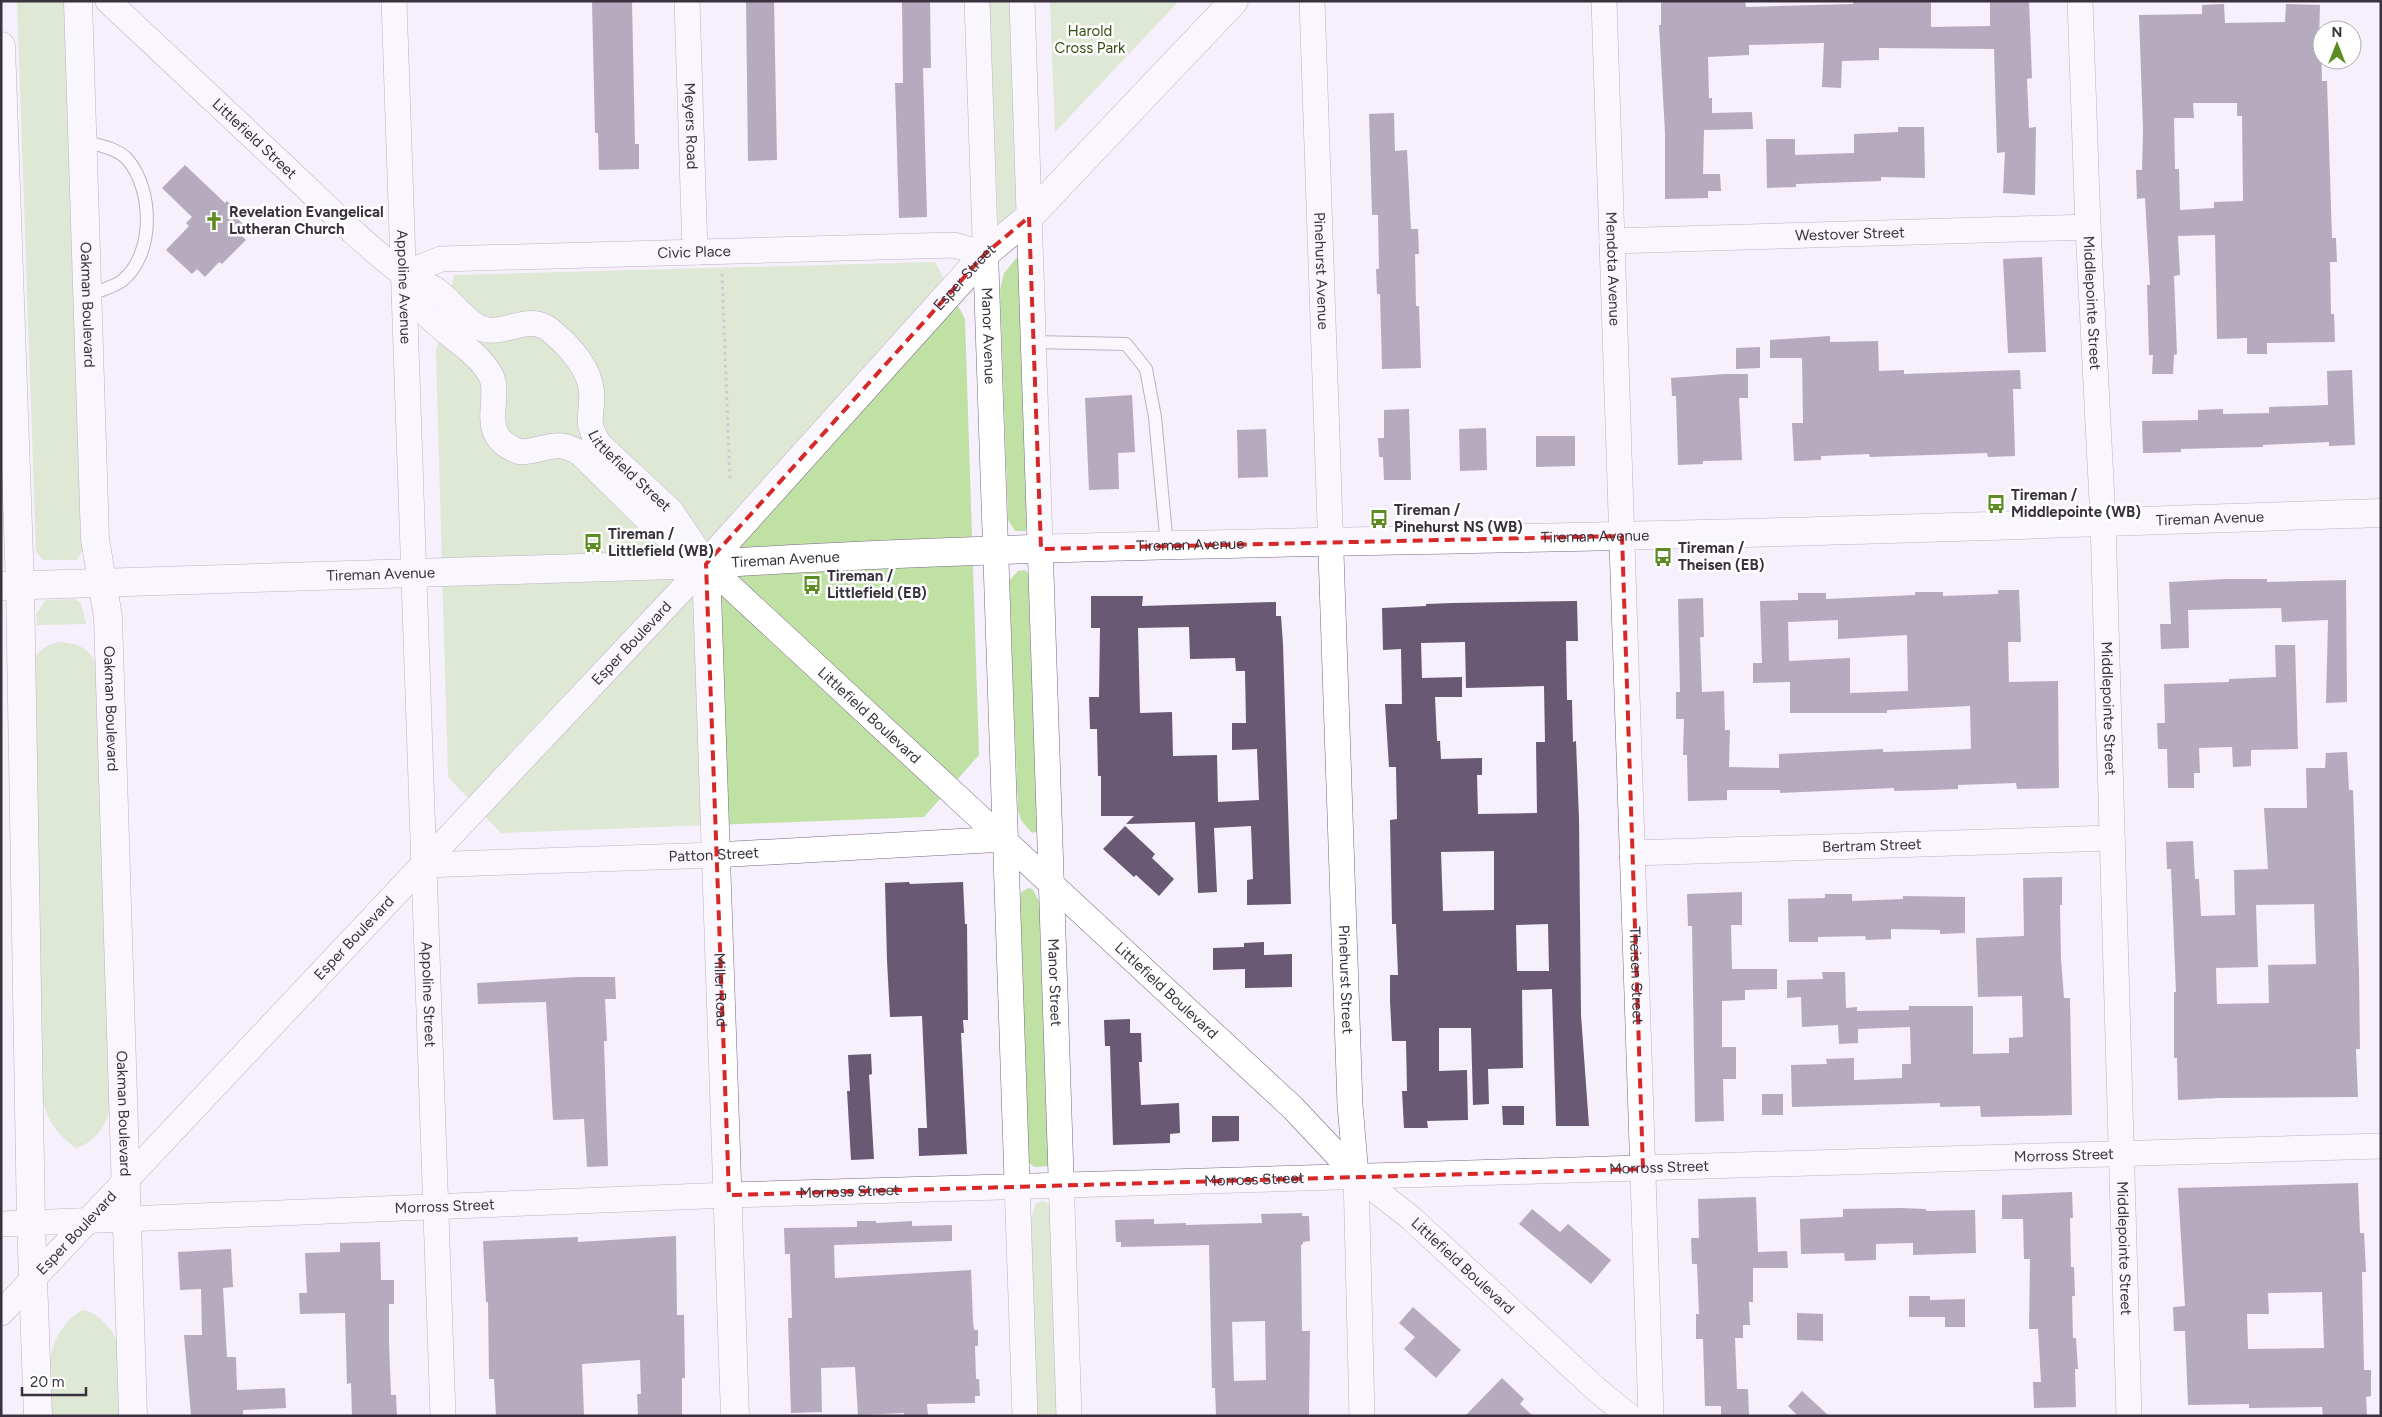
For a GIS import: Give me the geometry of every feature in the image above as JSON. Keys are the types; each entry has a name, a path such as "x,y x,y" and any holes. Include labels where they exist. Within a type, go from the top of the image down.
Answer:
{"street":[{"name":"Oakman Boulevard","path":"78,1 95,539 108,616 133,1416"},
{"name":"Littlefield Street","path":"108,1 314,195 403,274 435,290 475,326 485,330 501,330 518,324 532,323 549,329 584,365 588,374 592,389 589,421 591,432 600,445 671,512 706,564"},
{"name":"Appoline Avenue","path":"394,1 414,572"},
{"name":"Meyers Road","path":"687,1 695,252"},
{"name":"Manor Avenue","path":"977,1 995,550"},
{"path":"1022,1 1041,550"},
{"name":"Esper Street","path":"706,564 985,254 1029,217 1234,1"},
{"name":"Pinehurst Avenue","path":"1312,1 1332,542"},
{"name":"Mendota Avenue","path":"1604,1 1622,536"},
{"name":"Middlepointe Street","path":"2080,1 2088,227 2103,521 2129,1416"},
{"path":"1,46 11,586 38,1416"},
{"name":"Westover Street","path":"1612,241 2088,227"},
{"name":"Civic Place","path":"403,274 441,259 954,244 985,254"},
{"name":"Littlefield Street","path":"403,274 423,310 480,362 491,375 494,385 492,421 503,443 521,452 551,445 568,446 575,449 656,528 706,564"},
{"name":"Tireman Avenue","path":"11,586 706,564 812,557 995,550 1622,536 2381,513"},
{"name":"Theisen Street","path":"1622,536 1651,1416"},
{"name":"Pinehurst Street","path":"1332,542 1350,1105 1356,1175 1362,1416"},
{"path":"995,550 1019,1187 1025,1416"},
{"name":"Manor Street","path":"1041,550 1069,1416"},
{"name":"Littlefield Boulevard","path":"706,564 1296,1110 1356,1175 1411,1218 1598,1392 1629,1416"},
{"name":"Miller Road","path":"706,564 715,855 729,1195 735,1416"},
{"name":"Esper Boulevard","path":"1,1313 706,564"},
{"name":"Appoline Street","path":"414,572 442,1416"},
{"name":"Bertram Street","path":"1632,853 2112,838"},
{"name":"Patton Street","path":"423,865 715,855 1005,839"},
{"name":"Morross Street","path":"32,1223 729,1195 2381,1146"},
{"path":"1,1224 32,1223"}],"lane":[{"path":"82,141 115,151 127,159 143,190 146,210 146,229 134,269 122,282 88,295"},
{"path":"1034,342 1126,344 1146,370 1155,417 1167,546"}],"path":[{"path":"722,266 730,482"}],"highlighted area":[{"path":"1029,217 1041,549 1622,536 1643,1169 729,1195 706,564 985,254"}],"green space":[{"path":"17,1 65,1 83,550 77,560 43,560 36,552"},
{"path":"989,1 1013,1 1019,198 1016,208 1000,225 998,223"},
{"name":"Harold Cross Park","path":"1050,1 1179,1 1055,132"},
{"path":"1019,255 1031,523 1025,531 1015,531 1008,520 1000,290 1004,273"},
{"path":"935,262 965,319 979,755 924,817 501,833 448,777 436,352 454,275"},
{"path":"1024,570 1030,574 1039,831 1032,833 1021,820 1018,810 1009,581 1018,571"},
{"path":"74,599 81,603 86,624 37,625 36,614 46,600"},
{"path":"59,642 83,648 91,655 99,667 113,1101 108,1117 96,1136 84,1145 76,1148 62,1137 52,1124 41,1093 30,664 42,650 49,645"},
{"path":"1029,888 1033,890 1041,905 1052,1156 1048,1166 1034,1167 1029,1162 1027,1149 1020,909 1021,892"},
{"path":"1043,1201 1050,1204 1061,1416 1037,1416 1031,1219 1036,1203"},
{"path":"82,1310 98,1317 112,1332 117,1342 124,1416 50,1416 49,1371 54,1344 60,1331 69,1320"}],"building":[{"path":"592,1 632,1 635,144 639,144 639,169 599,170 598,133 595,133"},
{"path":"746,1 774,1 777,160 748,161"},
{"path":"902,1 930,1 931,68 923,68 927,217 899,218 895,83 903,83"},
{"path":"1661,1 1745,1 1746,7 1853,4 1853,1 1931,1 1931,27 1990,26 1990,1 2029,1 2032,78 2027,79 2029,128 2036,127 2035,195 2003,193 2005,152 1997,153 1994,49 1879,48 1879,60 1842,61 1841,88 1822,87 1824,43 1749,45 1749,55 1708,57 1709,98 1712,98 1712,113 1752,112 1753,129 1704,130 1703,174 1720,174 1721,191 1708,191 1708,198 1665,199 1665,133 1659,25 1661,25"},
{"path":"2224,4 2225,23 2285,22 2286,4 2320,5 2320,20 2312,20 2312,70 2322,70 2322,81 2327,81 2332,238 2336,238 2337,262 2330,262 2331,314 2334,314 2335,342 2267,343 2267,354 2247,354 2247,338 2217,339 2215,235 2178,236 2180,275 2174,276 2177,354 2174,355 2173,374 2152,374 2153,355 2149,355 2147,285 2150,285 2145,198 2137,199 2136,170 2142,170 2143,129 2139,15 2202,14 2202,5","holes":["2193,103 2237,103 2237,116 2242,116 2243,201 2214,202 2214,208 2180,210 2179,169 2175,169 2174,118 2194,118"]},
{"path":"1394,113 1395,151 1407,150 1411,229 1418,229 1419,254 1415,254 1416,306 1419,306 1421,368 1382,369 1380,294 1377,294 1376,269 1379,269 1378,215 1372,215 1369,114"},
{"path":"1898,127 1924,127 1925,178 1881,177 1881,181 1796,184 1796,187 1767,188 1766,139 1795,139 1795,155 1854,153 1854,134 1898,132"},
{"name":"Revelation Evangelical Lutheran Church","path":"185,165 225,203 227,201 242,215 238,219 244,225 238,232 246,240 222,264 219,262 205,277 197,269 192,274 166,250 189,226 186,223 192,217 162,188"},
{"path":"2042,257 2046,352 2008,353 2003,259"},
{"path":"1830,336 1830,342 1878,341 1879,371 1904,370 1904,374 2020,370 2021,389 2013,389 2015,456 1988,457 1987,453 1870,457 1869,454 1821,456 1821,460 1794,461 1792,423 1803,423 1802,358 1770,358 1770,340"},
{"path":"1760,347 1760,368 1736,369 1736,348"},
{"path":"2352,370 2355,445 2329,446 2329,442 2263,445 2263,447 2181,449 2181,452 2143,453 2142,421 2198,420 2198,410 2223,409 2223,414 2269,413 2269,407 2328,405 2327,371"},
{"path":"1748,374 1748,398 1739,398 1742,460 1703,461 1703,464 1678,465 1676,396 1672,396 1671,378"},
{"path":"1132,395 1135,452 1118,453 1119,489 1089,490 1085,398"},
{"path":"1409,409 1411,480 1384,480 1383,457 1379,457 1378,438 1384,438 1384,410"},
{"path":"1486,428 1487,470 1460,471 1459,429"},
{"path":"1266,429 1268,477 1238,478 1237,430"},
{"path":"1536,436 1575,436 1575,466 1536,467"},
{"path":"2267,579 2267,582 2346,580 2347,702 2326,703 2328,620 2282,622 2281,608 2188,610 2189,648 2161,649 2160,624 2171,624 2169,582"},
{"path":"1998,590 2019,590 2021,642 2008,642 2009,682 2058,681 2059,788 2017,789 2016,783 1958,785 1958,789 1894,791 1894,788 1780,793 1780,790 1727,790 1727,800 1688,801 1687,755 1683,755 1684,719 1676,719 1676,692 1680,692 1678,599 1703,598 1704,637 1700,637 1702,692 1724,691 1725,730 1730,730 1729,767 1779,768 1779,754 1883,749 1883,752 1971,749 1970,706 1887,710 1887,713 1790,713 1790,682 1753,683 1753,663 1762,663 1760,601 1798,600 1798,593 1826,593 1826,599 1915,595 1915,592 1943,592 1943,596 1998,594","holes":["1838,620 1838,639 1907,635 1908,691 1850,693 1850,658 1789,661 1788,622"]},
{"path":"1091,596 1143,596 1142,606 1276,602 1276,616 1281,616 1283,644 1291,904 1247,905 1247,880 1253,879 1251,826 1214,828 1217,892 1198,893 1195,822 1126,824 1134,816 1101,816 1101,776 1098,776 1097,729 1090,729 1089,697 1099,697 1100,628 1091,628","holes":["1189,627 1190,659 1235,658 1236,671 1245,671 1246,723 1232,723 1232,750 1257,749 1259,800 1218,802 1217,755 1173,756 1172,712 1140,713 1138,628"]},
{"path":"1577,601 1578,641 1566,641 1567,700 1572,700 1573,742 1576,741 1579,819 1581,1015 1589,1126 1556,1126 1552,989 1522,990 1523,1068 1488,1069 1489,1104 1473,1105 1471,1028 1439,1028 1439,1071 1467,1070 1468,1120 1427,1121 1428,1128 1404,1128 1402,1091 1407,1091 1406,1041 1392,1041 1390,1001 1390,975 1398,975 1396,924 1392,924 1390,820 1397,819 1396,767 1389,767 1385,704 1402,704 1401,649 1383,650 1382,608 1453,603","holes":["1465,642 1466,688 1544,686 1545,742 1536,742 1537,813 1478,814 1477,775 1482,775 1482,758 1441,759 1440,741 1437,741 1435,697 1462,697 1462,677 1422,678 1421,643","1494,851 1494,910 1443,911 1441,852","1548,924 1549,971 1517,971 1516,925"]},
{"path":"2275,645 2295,645 2298,749 2251,750 2251,766 2233,767 2232,747 2199,748 2200,773 2194,773 2194,788 2168,788 2167,749 2158,749 2157,723 2165,723 2164,684 2229,682 2229,679 2276,677"},
{"path":"2347,752 2349,790 2353,790 2359,972 2360,1049 2356,1049 2358,1097 2178,1100 2177,1058 2174,1058 2174,992 2176,992 2171,869 2167,869 2166,842 2193,841 2195,879 2199,879 2201,916 2235,915 2234,870 2268,869 2264,808 2307,808 2306,768 2325,768 2326,753","holes":["2314,904 2316,964 2268,965 2269,1003 2217,1004 2216,968 2258,967 2256,905"]},
{"path":"1125,826 1155,854 1152,858 1174,879 1159,896 1136,875 1134,877 1103,849"},
{"path":"2062,877 2062,905 2060,905 2061,959 2064,998 2070,998 2072,1115 1981,1117 1980,1106 1940,1107 1940,1103 1792,1107 1791,1065 1827,1064 1826,1059 1854,1058 1854,1080 1902,1078 1902,1064 1911,1064 1910,1027 1858,1029 1858,1043 1839,1044 1838,1025 1802,1027 1801,997 1787,998 1787,980 1823,979 1822,972 1845,972 1846,1008 1857,1007 1857,1011 1909,1010 1909,1006 1973,1006 1973,1054 2009,1053 2009,1038 2023,1037 2022,996 1978,997 1976,938 2024,936 2023,878"},
{"path":"909,882 910,884 963,882 965,924 967,924 968,1020 963,1020 964,1033 961,1033 967,1154 919,1156 918,1128 927,1128 922,1016 890,1017 887,960 885,883"},
{"path":"1742,892 1742,925 1731,925 1732,969 1777,969 1777,989 1745,990 1745,1000 1722,1001 1722,1047 1736,1047 1736,1079 1723,1079 1724,1121 1695,1122 1692,926 1688,926 1687,894"},
{"path":"1825,894 1852,894 1852,901 1903,899 1903,896 1965,897 1965,933 1940,934 1940,930 1891,929 1891,939 1866,940 1865,936 1818,937 1818,942 1789,942 1788,899 1825,898"},
{"path":"1264,942 1264,955 1292,954 1292,987 1245,988 1245,969 1213,970 1213,948 1244,947 1244,943"},
{"path":"578,977 615,977 616,999 605,999 607,1041 604,1041 608,1166 587,1167 584,1119 553,1120 546,1002 478,1004 477,983"},
{"path":"1130,1019 1130,1033 1141,1033 1142,1062 1139,1062 1141,1105 1179,1103 1180,1133 1170,1134 1170,1143 1113,1145 1110,1046 1105,1046 1104,1020"},
{"path":"871,1054 872,1074 869,1075 874,1159 851,1160 847,1091 850,1091 848,1055"},
{"path":"1762,1094 1783,1094 1783,1115 1762,1115"},
{"path":"1502,1106 1524,1106 1524,1125 1503,1125"},
{"path":"1212,1116 1239,1116 1239,1141 1212,1142"},
{"path":"2358,1183 2360,1233 2364,1233 2366,1272 2362,1272 2364,1370 2371,1370 2371,1396 2366,1397 2367,1416 2323,1416 2322,1407 2249,1408 2249,1404 2188,1405 2185,1331 2174,1331 2173,1307 2185,1306 2178,1188","holes":["2322,1292 2324,1348 2248,1349 2247,1314 2269,1314 2268,1293"]},
{"path":"2072,1192 2073,1218 2070,1218 2071,1267 2074,1267 2075,1296 2072,1296 2073,1338 2076,1338 2078,1369 2075,1369 2076,1407 2034,1408 2033,1382 2041,1382 2038,1329 2029,1329 2030,1259 2024,1259 2023,1219 2002,1219 2002,1195"},
{"path":"1756,1197 1758,1252 1787,1251 1788,1268 1753,1268 1753,1302 1749,1302 1750,1325 1743,1325 1743,1338 1735,1338 1737,1389 1748,1389 1749,1416 1721,1416 1721,1406 1705,1406 1703,1339 1696,1339 1696,1314 1699,1314 1697,1264 1692,1264 1691,1238 1699,1238 1698,1199"},
{"path":"1532,1209 1560,1232 1568,1224 1611,1260 1591,1284 1519,1224"},
{"path":"1843,1209 1926,1209 1926,1211 1975,1210 1976,1253 1913,1255 1913,1243 1876,1244 1876,1260 1845,1261 1844,1253 1801,1254 1800,1219 1843,1217"},
{"path":"1302,1213 1302,1216 1309,1216 1310,1241 1303,1242 1301,1245 1302,1331 1310,1331 1309,1416 1216,1416 1215,1388 1212,1388 1209,1245 1121,1247 1121,1242 1116,1242 1115,1220 1154,1219 1154,1224 1186,1223 1186,1225 1262,1223 1261,1214","holes":["1265,1321 1266,1380 1234,1381 1232,1322"]},
{"path":"857,1221 876,1221 876,1223 912,1221 912,1226 952,1225 952,1241 834,1245 835,1278 971,1270 973,1322 974,1330 978,1330 978,1346 975,1346 976,1379 979,1379 980,1396 975,1396 975,1403 927,1404 928,1416 904,1416 904,1413 858,1415 855,1367 821,1368 822,1412 791,1413 788,1318 792,1318 790,1254 785,1254 784,1228 857,1227"},
{"path":"676,1236 677,1315 684,1315 685,1378 682,1378 682,1416 638,1416 637,1394 641,1394 640,1360 582,1364 584,1416 496,1416 494,1379 489,1379 488,1302 486,1302 483,1241 578,1237 578,1242"},
{"path":"380,1242 381,1280 394,1280 394,1304 389,1304 389,1342 391,1395 396,1395 397,1416 352,1416 351,1383 347,1384 345,1313 300,1314 299,1293 307,1293 305,1253 340,1252 340,1243"},
{"path":"231,1249 233,1287 223,1288 227,1357 236,1357 237,1390 285,1388 286,1408 243,1410 243,1416 191,1416 184,1335 202,1335 201,1289 180,1290 178,1252"},
{"path":"1909,1296 1930,1296 1930,1300 1965,1299 1965,1327 1945,1327 1945,1317 1909,1317"},
{"path":"1413,1307 1461,1350 1436,1378 1404,1349 1415,1337 1399,1323"},
{"path":"1797,1313 1823,1314 1823,1341 1797,1340"},
{"path":"1502,1378 1524,1399 1520,1404 1533,1416 1465,1416"},
{"path":"1802,1391 1829,1416 1798,1416 1788,1406"}],"place":[{"name":"Revelation Evangelical Lutheran Church","path":"214,221"},
{"name":"Tireman / Middlepointe (WB)","path":"1996,504"},
{"name":"Tireman / Pinehurst NS (WB)","path":"1379,519"},
{"name":"Tireman / Littlefield (WB)","path":"593,543"},
{"name":"Tireman / Theisen (EB)","path":"1663,557"},
{"name":"Tireman / Littlefield (EB)","path":"812,585"}]}
